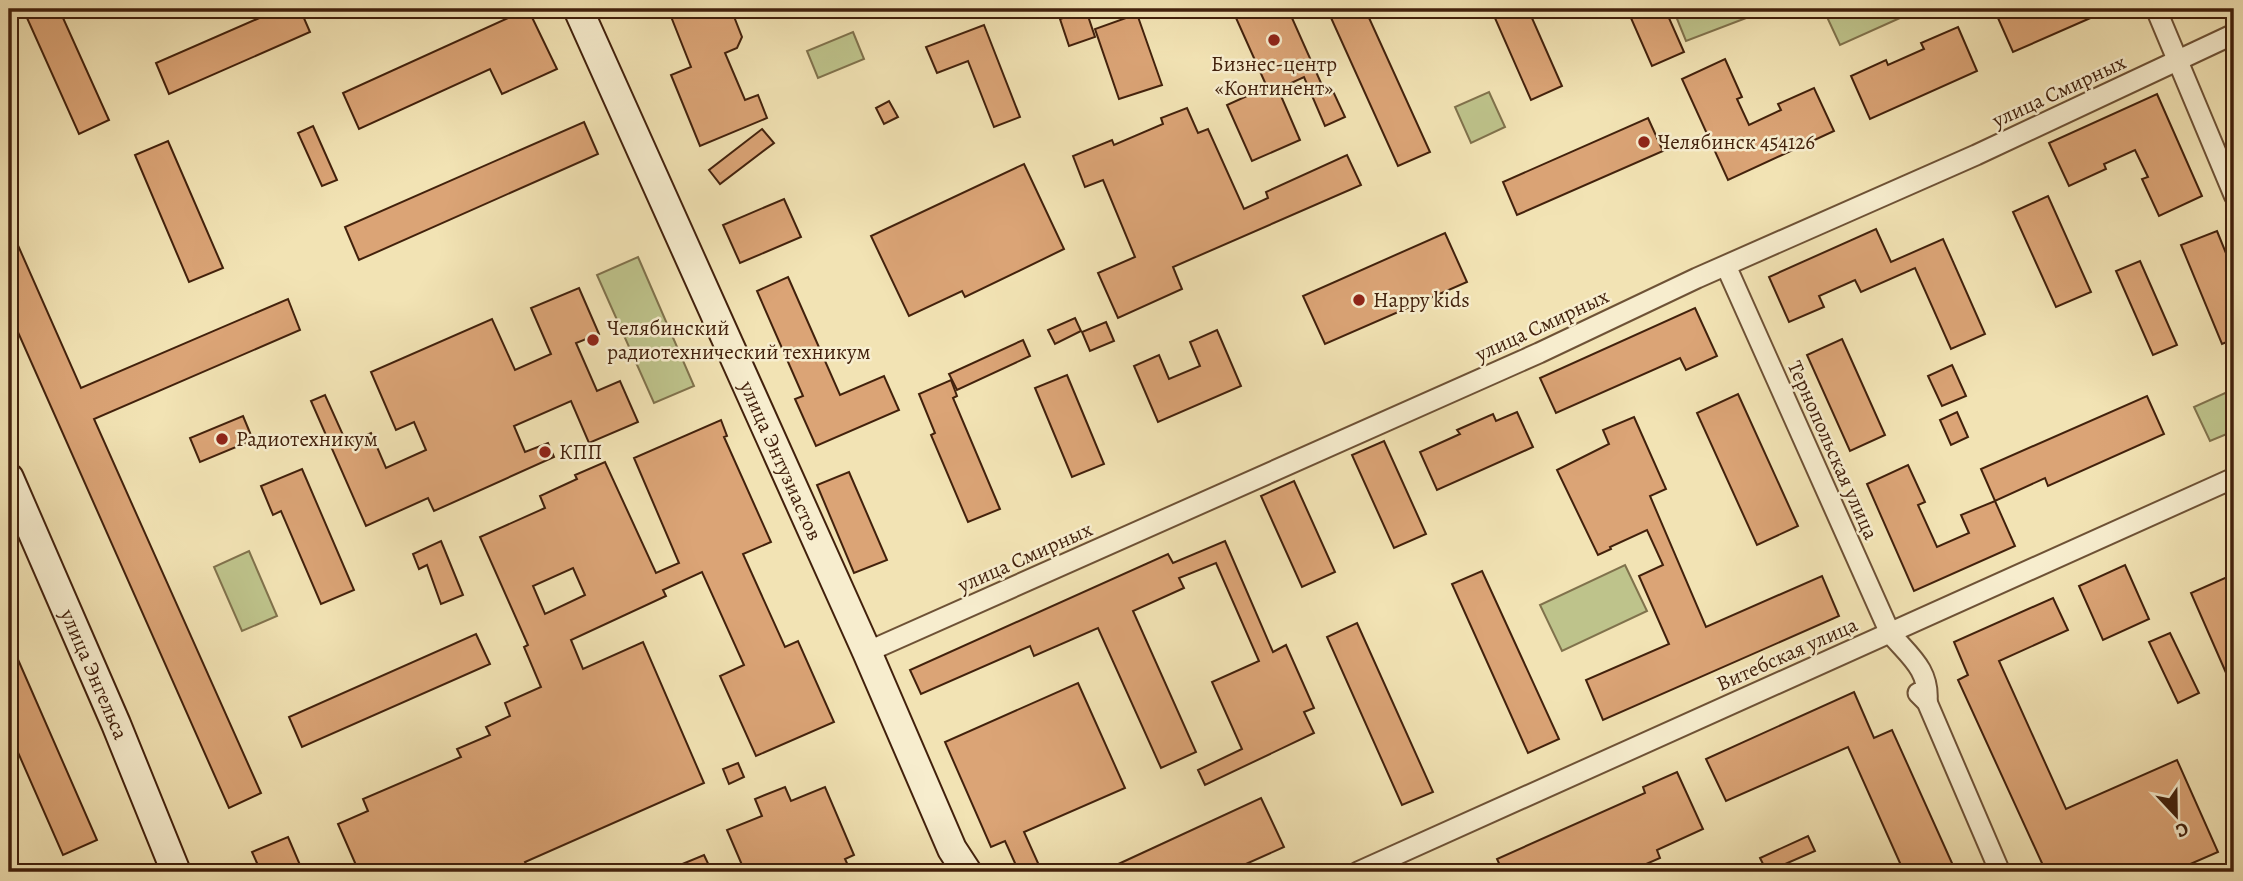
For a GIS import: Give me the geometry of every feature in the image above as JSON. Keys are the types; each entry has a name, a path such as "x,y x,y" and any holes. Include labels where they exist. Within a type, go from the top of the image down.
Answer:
{"main road":[{"name":"улица Энтузиастов","path":"578,9 867,652 952,849 967,872"},
{"name":"улица Энгельса","path":"9,478 111,711 176,872"}],"street":[{"path":"2155,9 2234,195"},
{"name":"улица Смирных","path":"867,652 1539,353 1976,155 2234,34"},
{"name":"Тернопольская улица","path":"1726,266 1890,633 1904,650 1913,656 1917,664 1928,690 1927,702 2000,872"},
{"name":"Витебская улица","path":"1358,872 2234,478"}],"green space":[{"path":"1673,9 1754,9 1754,15 1686,41"},
{"path":"1846,9 1920,9 1840,45 1827,17"},
{"path":"853,32 864,59 818,78 807,51"},
{"path":"1489,92 1505,127 1471,143 1455,107"},
{"path":"638,257 694,386 654,403 597,275"},
{"path":"2234,389 2234,431 2210,441 2194,407"},
{"path":"249,551 277,616 242,631 214,567"},
{"path":"1625,565 1647,611 1562,651 1540,605"}],"building":[{"path":"23,9 59,9 109,120 79,134"},
{"path":"280,9 300,9 310,32 169,94 156,63"},
{"path":"528,9 557,69 502,94 490,69 359,129 343,93"},
{"path":"668,9 731,9 742,37 737,48 725,53 745,100 758,95 767,118 700,146 671,75 691,67"},
{"path":"1232,9 1288,9 1325,92 1332,89 1345,117 1325,126 1304,77 1278,89 1300,140 1252,161 1227,105 1267,87"},
{"path":"1327,9 1365,9 1430,152 1398,166"},
{"path":"1491,9 1528,9 1562,86 1531,100"},
{"path":"1627,9 1665,9 1684,52 1652,66"},
{"path":"1994,9 2111,9 2013,52"},
{"path":"1086,10 1095,37 1069,46 1060,19"},
{"path":"1137,14 1162,85 1119,99 1095,29"},
{"path":"984,25 1020,117 994,127 968,61 937,73 926,47"},
{"path":"1958,27 1977,71 1870,119 1851,76 1886,60 1888,65 1924,49 1921,43"},
{"path":"1725,59 1742,97 1737,99 1749,125 1781,110 1778,104 1814,88 1834,131 1728,180 1682,79"},
{"path":"2157,94 2202,196 2159,216 2142,179 2148,177 2135,150 2104,164 2106,169 2069,186 2049,143"},
{"path":"889,101 898,117 884,124 876,108"},
{"path":"1187,108 1198,133 1208,129 1244,209 1268,198 1266,192 1347,155 1361,185 1173,267 1182,289 1118,318 1098,273 1135,257 1103,180 1085,187 1073,156 1112,140 1114,145 1163,124 1161,118"},
{"path":"1648,118 1663,151 1517,215 1503,182"},
{"path":"584,122 598,154 359,260 345,227"},
{"path":"313,126 337,180 322,186 298,133"},
{"path":"762,129 774,143 720,184 709,170"},
{"path":"168,141 223,268 189,282 135,155"},
{"path":"1024,164 1064,249 965,297 962,291 909,316 871,236"},
{"path":"2048,196 2091,292 2056,307 2013,212"},
{"path":"784,199 801,237 740,263 723,225"},
{"path":"9,225 81,388 288,299 300,330 94,419 261,793 229,808 9,312"},
{"path":"1876,229 1891,262 1943,239 1985,334 1951,349 1915,268 1861,292 1855,280 1819,296 1824,307 1789,322 1769,277"},
{"path":"2217,231 2234,273 2234,339 2222,344 2181,245"},
{"path":"1445,233 1467,282 1325,344 1303,296"},
{"path":"2140,261 2177,345 2153,355 2116,271"},
{"path":"788,277 840,395 884,376 899,410 816,446 795,399 803,396 757,291"},
{"path":"579,288 599,334 576,343 597,391 620,381 638,422 589,443 571,401 514,426 525,452 548,443 554,457 434,511 428,498 366,526 311,401 325,395 347,444 371,433 386,468 426,450 414,422 396,430 371,372 492,319 515,370 551,354 531,308"},
{"path":"1695,308 1717,356 1686,370 1680,358 1556,413 1540,378"},
{"path":"1075,318 1081,331 1055,344 1048,330"},
{"path":"1106,322 1114,341 1090,351 1082,332"},
{"path":"1217,330 1241,386 1158,422 1134,366 1159,355 1169,379 1200,366 1190,342"},
{"path":"1842,339 1885,435 1850,451 1807,355"},
{"path":"1023,340 1030,356 957,390 949,374"},
{"path":"1952,365 1966,396 1942,406 1928,376"},
{"path":"1067,375 1104,464 1072,477 1035,388"},
{"path":"951,380 957,396 953,398 1000,509 968,522 931,435 935,433 919,394"},
{"path":"1738,394 1798,526 1757,545 1697,413"},
{"path":"2147,396 2164,434 2048,486 2045,478 1995,501 1981,469"},
{"path":"1517,412 1533,447 1437,490 1420,452 1460,434 1457,430 1493,414 1496,421"},
{"path":"1957,412 1968,437 1951,445 1940,420"},
{"name":"Радиотехникум","path":"243,416 253,440 200,462 190,438"},
{"path":"1634,417 1666,489 1650,496 1706,627 1822,576 1839,616 1603,720 1586,680 1669,644 1639,576 1663,565 1647,530 1598,555 1557,470 1609,444 1603,430"},
{"path":"721,420 727,436 724,437 771,542 743,554 785,647 798,641 834,722 756,756 720,676 744,665 702,572 663,590 666,596 571,640 583,669 643,642 704,783 525,862 530,872 359,872 338,824 368,811 363,799 461,757 457,749 490,735 486,727 510,716 505,703 541,687 524,647 528,645 480,537 545,508 540,496 577,479 575,475 605,462 656,573 679,563 634,458","holes":["573,568 585,595 545,614 533,586"]},
{"path":"1384,441 1426,534 1394,548 1352,455"},
{"path":"1908,465 1925,502 1918,505 1937,547 1969,533 1961,515 1995,501 2015,546 1914,591 1867,484"},
{"path":"302,469 354,590 321,604 281,511 273,515 261,486"},
{"path":"849,472 887,560 854,573 817,485"},
{"path":"1294,481 1335,572 1302,587 1261,496"},
{"path":"441,541 463,595 441,604 427,565 419,569 413,554"},
{"path":"1225,541 1273,652 1286,645 1314,708 1304,712 1314,733 1205,785 1198,770 1242,749 1212,682 1259,661 1216,563 1179,578 1184,588 1133,611 1196,752 1161,768 1098,628 1034,656 1030,646 921,694 910,670 1168,554 1173,563"},
{"path":"2125,565 2149,619 2103,640 2079,586"},
{"path":"1482,571 1559,739 1528,753 1452,584"},
{"path":"2234,574 2234,691 2191,593"},
{"path":"2053,598 2068,630 1999,661 2066,809 2177,760 2218,852 2172,872 2046,872 1958,680 1968,675 1954,642"},
{"path":"1357,623 1433,792 1402,805 1327,637"},
{"path":"2170,633 2199,693 2178,703 2149,642"},
{"path":"476,634 490,664 302,747 289,717"},
{"path":"9,639 97,840 63,855 9,732"},
{"path":"1078,683 1125,788 1024,832 1042,872 1019,872 1005,841 991,847 945,742"},
{"path":"1854,692 1874,738 1892,730 1956,872 1904,872 1848,747 1726,801 1706,759"},
{"path":"738,763 744,777 729,784 723,769"},
{"path":"1677,772 1703,829 1657,850 1660,858 1628,872 1503,872 1497,859 1645,793 1643,787"},
{"path":"785,787 791,801 825,787 854,855 845,859 851,872 745,872 727,830 762,816 755,799"},
{"path":"1261,798 1284,847 1228,872 1101,872"},
{"path":"1808,836 1815,851 1767,872 1760,858"},
{"path":"288,837 303,872 261,872 252,852"},
{"path":"704,855 712,872 663,872"}],"place":[{"name":"Бизнес-центр «Континент»","path":"1274,40"},
{"name":"Челябинск 454126","path":"1644,142"},
{"name":"Happy kids","path":"1359,300"},
{"name":"Челябинский радиотехнический техникум","path":"593,340"},
{"name":"Радиотехникум","path":"222,439"},
{"name":"КПП","path":"545,452"}]}
